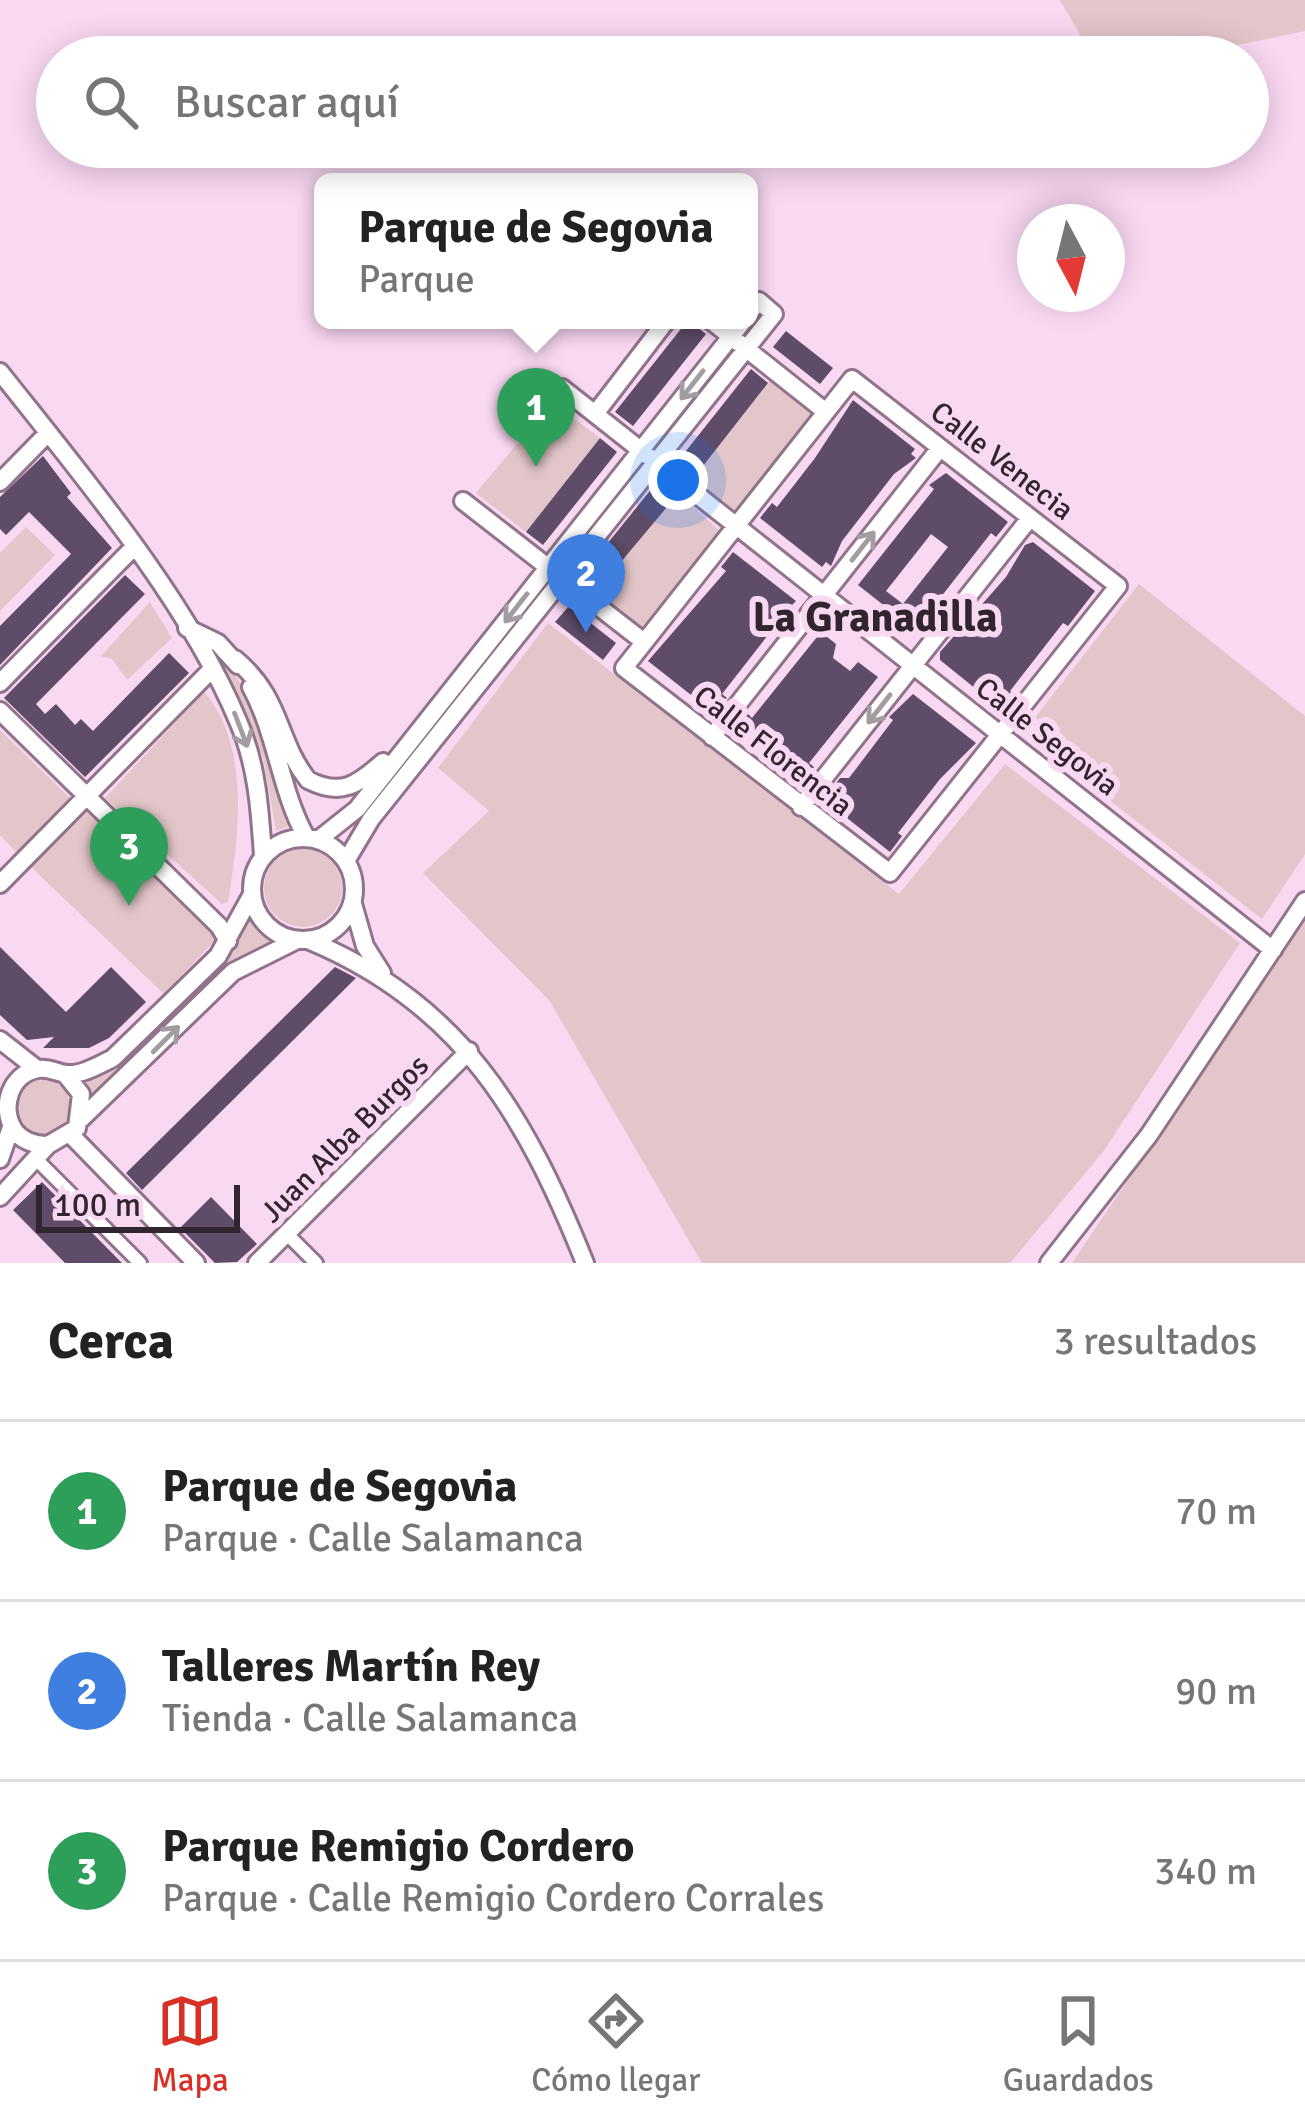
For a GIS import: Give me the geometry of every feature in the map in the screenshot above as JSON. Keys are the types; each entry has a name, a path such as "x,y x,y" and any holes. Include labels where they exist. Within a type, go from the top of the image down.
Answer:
{"street":[{"path":"648,456 774,314 758,302"},
{"path":"595,414 660,329"},
{"path":"464,501 644,642 826,412 722,329"},
{"path":"586,1263 530,1139 469,1052 382,974 364,946 346,861 370,819 648,456 737,329"},
{"path":"0,372 133,548 211,670 238,720 251,760 263,856 251,896 228,941 112,1058 65,1074 37,1069 0,1040"},
{"name":"Calle Venecia","path":"826,412 852,379 1118,586 1003,736"},
{"name":"Calle Segovia","path":"562,388 1273,950"},
{"path":"0,482 48,433"},
{"path":"712,737 940,448"},
{"path":"801,807 1030,518"},
{"path":"0,683 133,548"},
{"path":"263,856 275,845 312,838 357,809 556,572"},
{"path":"186,627 255,675 276,706 298,768 326,789 358,784 416,734"},
{"name":"Calle Florencia","path":"644,642 624,668 890,873 1003,736"},
{"path":"236,659 271,730 312,838 346,861"},
{"path":"0,884 211,670"},
{"path":"0,711 219,926 228,941"},
{"path":"251,896 267,926 382,974"},
{"path":"0,1197 233,973 334,930 353,901"},
{"path":"1049,1263 1149,1135 1305,901"},
{"name":"Juan Alba Burgos","path":"257,1263 469,1052"},
{"path":"0,1159 11,1126 4,1087 37,1069"},
{"path":"65,1074 81,1094 76,1127"},
{"path":"11,1126 43,1153 140,1263"},
{"path":"76,1127 196,1263"},
{"path":"287,1234 316,1263"}],"shaded area":[{"path":"1060,0 1305,0 1305,31 1269,39 1081,36"},
{"path":"772,378 815,416 735,514 692,480"},
{"path":"552,402 600,438 526,532 476,493"},
{"path":"676,491 722,533 641,628 596,593"},
{"path":"26,527 55,555 0,611 0,553"},
{"path":"1139,584 1305,716 1305,854 1262,919 1023,733"},
{"path":"150,602 172,638 127,680 112,659 101,656"},
{"path":"548,623 899,894 1005,764 1240,943 1103,1152 1010,1263 702,1263 549,1000 423,873 489,811 438,768"},
{"path":"205,644 225,661 251,704 289,826 276,831 263,757"},
{"path":"204,692 229,738 238,793 232,877 228,902 222,904 105,798"},
{"path":"0,730 73,801 19,855 0,835"},
{"path":"86,810 218,937 164,994 31,867"},
{"path":"303,849 331,860 342,888 331,916 303,927 275,916 264,888 275,860"},
{"path":"1305,917 1305,1263 1072,1263"},
{"path":"249,921 270,942 227,966 90,1102 84,1082 124,1057 174,1011"},
{"path":"43,1080 63,1088 71,1108 63,1128 43,1136 23,1128 15,1108 23,1088"}],"building":[{"path":"681,329 700,329 706,334 633,426 615,412"},
{"path":"786,331 833,368 820,384 773,347"},
{"path":"751,369 768,383 696,475 678,461"},
{"path":"853,400 915,449 911,454 916,458 894,474 842,541 831,566 826,562 822,567 760,518 772,503 777,507"},
{"path":"600,438 617,452 543,545 526,532"},
{"path":"43,456 71,493 67,497 112,548 0,665 0,626 71,554 29,512 6,535 0,529 0,497"},
{"path":"946,473 1008,522 996,537 991,533 915,630 858,585 934,489 929,485","holes":["931,534 948,547 903,604 886,591"]},
{"path":"657,482 673,494 667,507 599,588 582,575"},
{"path":"1033,542 1095,591 1068,626 1063,623 1010,691 1014,694 1002,710 940,660 940,652 1006,577 1025,545"},
{"path":"733,552 796,601 791,606 796,610 788,620 783,616 722,694 727,698 710,710 648,661 726,571 721,567"},
{"path":"125,575 145,594 36,704 45,714 56,704 75,725 81,719 93,731 169,653 189,673 85,777 4,698"},
{"path":"569,606 616,643 603,660 555,622"},
{"path":"821,632 836,644 833,658 850,671 858,662 878,677 809,763 814,767 802,783 740,733 744,728 740,724 748,714 752,718"},
{"path":"913,694 976,743 940,779 898,833 902,836 890,852 828,803 832,798 828,794 840,778 849,778 893,720 889,717"},
{"path":"0,947 66,1012 111,967 146,1002 109,1038 89,1048 43,1048 54,1037 27,1040 0,1015"},
{"path":"335,967 356,978 142,1190 126,1173"},
{"path":"42,1182 122,1263 65,1263 13,1210"},
{"path":"211,1197 257,1244 237,1262 215,1263 180,1228"}],"place":[{"name":"Parque de Segovia","path":"536,467"},
{"name":"Talleres Martín Rey","path":"586,633"},
{"name":"Parque Remigio Cordero","path":"129,906"}],"district":[{"name":"La Granadilla","path":"875,617"}]}
